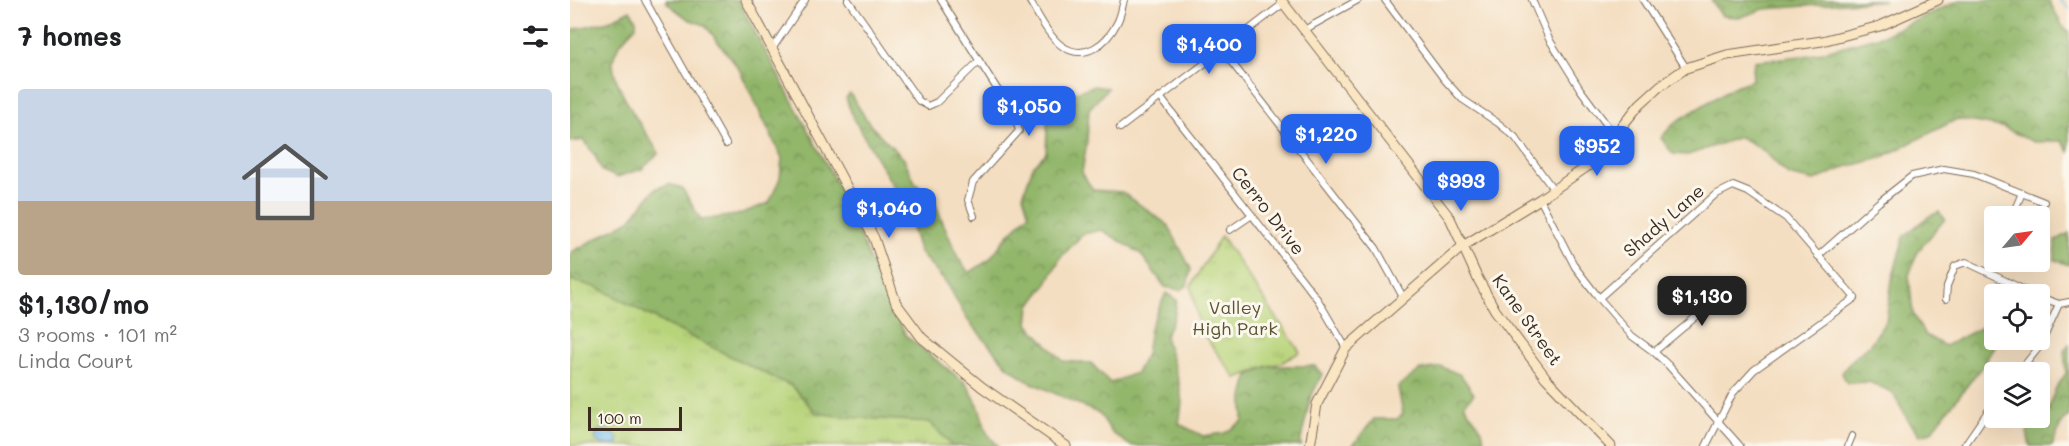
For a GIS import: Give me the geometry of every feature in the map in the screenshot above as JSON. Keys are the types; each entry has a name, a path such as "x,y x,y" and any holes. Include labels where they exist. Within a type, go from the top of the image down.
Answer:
{"street":[{"path":"645,0 726,144"},
{"path":"746,0 874,238 896,303 922,338 982,387 1066,446"},
{"path":"772,50 805,0"},
{"path":"848,0 919,101 928,106 937,102 979,61"},
{"path":"941,0 1016,119 1019,131 973,182 968,200 974,216"},
{"path":"1029,0 1060,45 1076,52 1091,50 1106,40 1119,21 1124,0"},
{"path":"1304,30 1358,0"},
{"path":"1385,0 1450,86 1462,99 1515,137 1553,189"},
{"path":"1532,0 1549,39 1580,89 1616,136"},
{"path":"1643,0 1686,68"},
{"path":"1310,446 1317,404 1346,348 1463,246 1540,199 1591,164 1640,104 1660,86 1686,68 1727,55 1834,38 1880,26 1938,0"},
{"path":"1120,128 1282,2"},
{"name":"Kane Street","path":"1282,2 1449,218 1495,310 1546,378 1611,446"},
{"path":"1222,50 1376,248 1403,297"},
{"name":"Cerro Drive","path":"1160,97 1318,300 1346,348"},
{"path":"1818,256 1912,176 1944,169 1974,174 2044,202"},
{"name":"Shady Lane","path":"1599,298 1715,195 1733,186 1748,192 1786,218 1855,298 1754,370 1733,393 1718,422"},
{"path":"2016,206 2022,193"},
{"path":"1540,199 1575,267 1599,298 1632,336 1668,365 1740,446"},
{"path":"1230,230 1252,215"},
{"path":"1946,299 1947,286 1955,266 1966,261 1984,269"},
{"path":"1991,272 2013,284"},
{"path":"1654,352 1735,284"},
{"path":"2050,301 2059,304 2069,302"},
{"path":"2027,362 2040,346 2059,304"},
{"path":"1964,446 1984,417"},
{"path":"1706,446 1718,422"},
{"path":"1848,446 1852,436"}],"green space":[{"path":"666,0 738,0 845,199 874,271 906,336 967,384 978,405 987,433 998,446 952,446 930,422 816,413 793,387 667,325 599,288 570,280 570,253 630,220 655,189 669,184 682,188 701,220 737,215 769,203 780,178 782,158 739,69 705,25 688,19"},
{"path":"1711,0 1886,0 1764,9 1741,17 1722,16"},
{"path":"1960,0 2049,0 2063,27 2069,31 2069,152 2062,141 2034,142 2002,127 1957,119 1881,158 1846,167 1814,181 1788,175 1763,150 1740,137 1688,155 1673,154 1661,138 1674,123 1733,87 1752,80 1754,61 1811,55 1884,35"},
{"path":"630,10 636,20 636,26 616,51 613,61 614,72 623,96 659,153 642,169 617,177 602,171 584,140 570,142 570,30 609,21"},
{"path":"1093,86 1108,88 1089,109 1082,173 1093,190 1122,192 1168,225 1191,269 1187,286 1180,290 1165,287 1140,253 1102,230 1083,234 1061,257 1044,288 1030,305 1028,324 1063,361 1091,363 1110,383 1136,373 1146,354 1150,328 1166,293 1177,300 1174,317 1165,336 1179,383 1182,402 1179,424 1203,436 1225,433 1243,421 1243,398 1248,376 1268,366 1315,366 1322,374 1310,399 1300,444 1302,446 1131,446 1112,433 1100,414 1026,380 1007,366 967,319 948,285 920,253 905,206 853,118 846,98 850,94 871,126 904,159 915,182 934,201 958,258 969,273 989,260 1007,236 1029,214 1023,195 1033,166 1046,153 1049,88 1077,92"},
{"path":"1939,212 1945,219 1918,251 1909,275 1913,314 1925,335 1945,346 1984,326 1984,350 1992,350 1984,364 1931,432 1920,435 1908,420 1892,392 1869,382 1847,383 1842,373 1850,362 1871,343 1886,321 1892,280 1904,236 1928,217"},
{"path":"666,218 975,446 570,446 570,258"},
{"path":"2069,233 2069,265 2055,260 2055,241"},
{"name":"Valley High Park","path":"1221,236 1300,352 1281,363 1236,378 1200,330 1191,286"},
{"path":"2069,344 2069,416 2063,420 2052,446 2030,446 2027,432 2031,428 2050,428 2050,406 2055,390 2066,373 2064,351"},
{"path":"1442,367 1461,375 1474,394 1464,405 1482,430 1485,446 1352,446 1374,419 1397,419 1403,414 1398,387 1420,370"}],"water":[{"path":"598,430 606,430 618,437 618,444 599,443 595,438"}],"waterway":[{"path":"2059,0 2069,8"}]}
